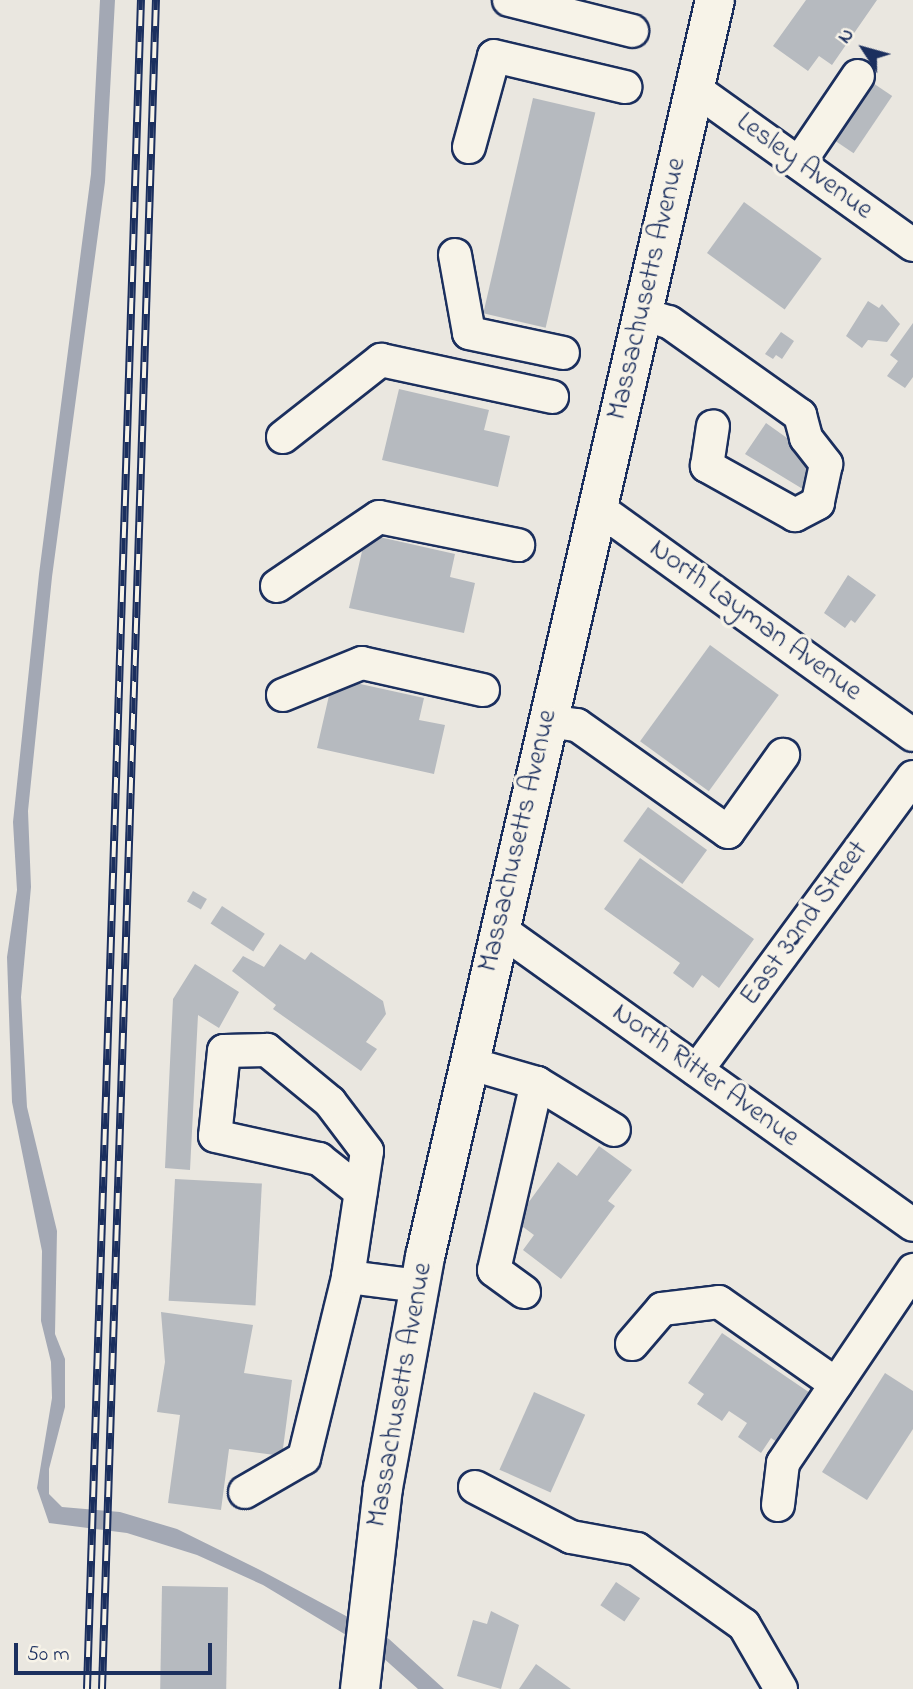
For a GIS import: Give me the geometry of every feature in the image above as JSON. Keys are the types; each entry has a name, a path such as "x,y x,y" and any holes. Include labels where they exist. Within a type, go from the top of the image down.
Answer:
{"main road":[{"name":"Massachusetts Avenue","path":"361,1682 369,1604 419,1286 498,928 715,0"}],"street":[{"path":"509,0 632,31"},
{"path":"469,147 494,56 625,87"},
{"path":"799,163 858,76"},
{"name":"Lesley Avenue","path":"695,89 799,163 907,230"},
{"path":"455,255 469,333 563,353"},
{"path":"642,314 669,322 800,415 806,438 826,464 818,503 795,515 707,466 713,426"},
{"path":"283,437 381,360 552,397"},
{"name":"North Layman Avenue","path":"598,508 913,735"},
{"path":"277,586 379,517 517,545"},
{"path":"283,695 362,663 483,690"},
{"path":"547,721 577,725 728,832 783,755"},
{"name":"East 32nd Street","path":"697,1070 913,777"},
{"name":"North Ritter Avenue","path":"498,928 913,1226"},
{"path":"245,1492 303,1458 348,1278 368,1151 330,1102 267,1050 223,1051 215,1136 319,1159 361,1192"},
{"path":"468,1063 537,1083 614,1130"},
{"path":"524,1292 494,1269 537,1083"},
{"path":"778,1505 783,1463 913,1270"},
{"path":"348,1278 419,1286"},
{"path":"632,1344 663,1310 719,1302 836,1384"},
{"path":"475,1487 571,1537 637,1549 744,1625 781,1689"}],"shaded area":[{"path":"100,0 115,0 105,182 52,577 28,811 31,887 21,997 27,1107 57,1231 55,1334 65,1359 65,1407 49,1469 49,1494 62,1507 120,1512 177,1529 389,1639 444,1689 418,1689 381,1656 263,1585 197,1555 127,1533 49,1523 37,1488 52,1398 51,1362 41,1321 42,1251 12,1102 7,957 17,890 13,822 39,574 91,174"}],"building":[{"path":"806,0 877,0 832,65 819,56 808,71 773,46"},
{"path":"864,77 892,96 854,153 825,134"},
{"path":"533,98 595,112 546,328 483,313"},
{"path":"744,202 822,258 785,309 707,253"},
{"path":"868,301 879,308 882,304 900,324 887,342 868,340 862,348 846,336"},
{"path":"913,323 913,377 905,388 887,376 898,361 890,355"},
{"path":"781,332 794,341 782,359 776,355 773,359 765,354"},
{"path":"399,389 489,410 484,430 510,436 498,487 382,460"},
{"path":"766,423 808,453 803,460 819,473 806,491 745,454"},
{"path":"366,534 455,554 450,577 475,583 464,633 349,608"},
{"path":"848,575 876,595 855,623 851,620 845,628 824,613"},
{"path":"710,645 779,695 709,791 640,741"},
{"path":"333,678 424,698 419,720 445,725 434,774 317,748"},
{"path":"648,807 707,850 682,884 623,841"},
{"path":"640,858 754,939 719,988 702,975 693,988 673,973 680,963 604,909"},
{"path":"193,891 207,899 201,909 187,901"},
{"path":"222,906 265,934 253,951 211,924"},
{"path":"280,944 305,960 311,952 383,1001 386,1014 366,1042 377,1049 361,1071 273,1009 276,1005 232,971 243,956 264,967"},
{"path":"195,964 239,992 219,1028 198,1015 190,1170 165,1168 173,999"},
{"path":"599,1146 632,1170 608,1201 615,1206 561,1279 523,1250 534,1235 515,1221 558,1162 577,1176"},
{"path":"175,1179 262,1184 255,1305 169,1301"},
{"path":"161,1312 253,1325 244,1373 292,1380 282,1456 229,1449 221,1510 168,1503 180,1415 157,1412 165,1362"},
{"path":"722,1333 813,1395 780,1444 771,1438 761,1453 738,1437 747,1423 729,1411 722,1421 697,1404 704,1394 688,1383"},
{"path":"885,1373 913,1391 913,1429 867,1500 822,1472"},
{"path":"534,1392 585,1415 551,1492 499,1470"},
{"path":"616,1582 640,1598 624,1621 600,1605"},
{"path":"162,1586 228,1587 226,1689 160,1689"},
{"path":"491,1611 519,1625 501,1689 457,1676 473,1620 487,1624"},
{"path":"536,1664 571,1689 519,1689"}],"railway":[{"path":"87,1689 141,0"},
{"path":"102,1689 156,0"}]}
